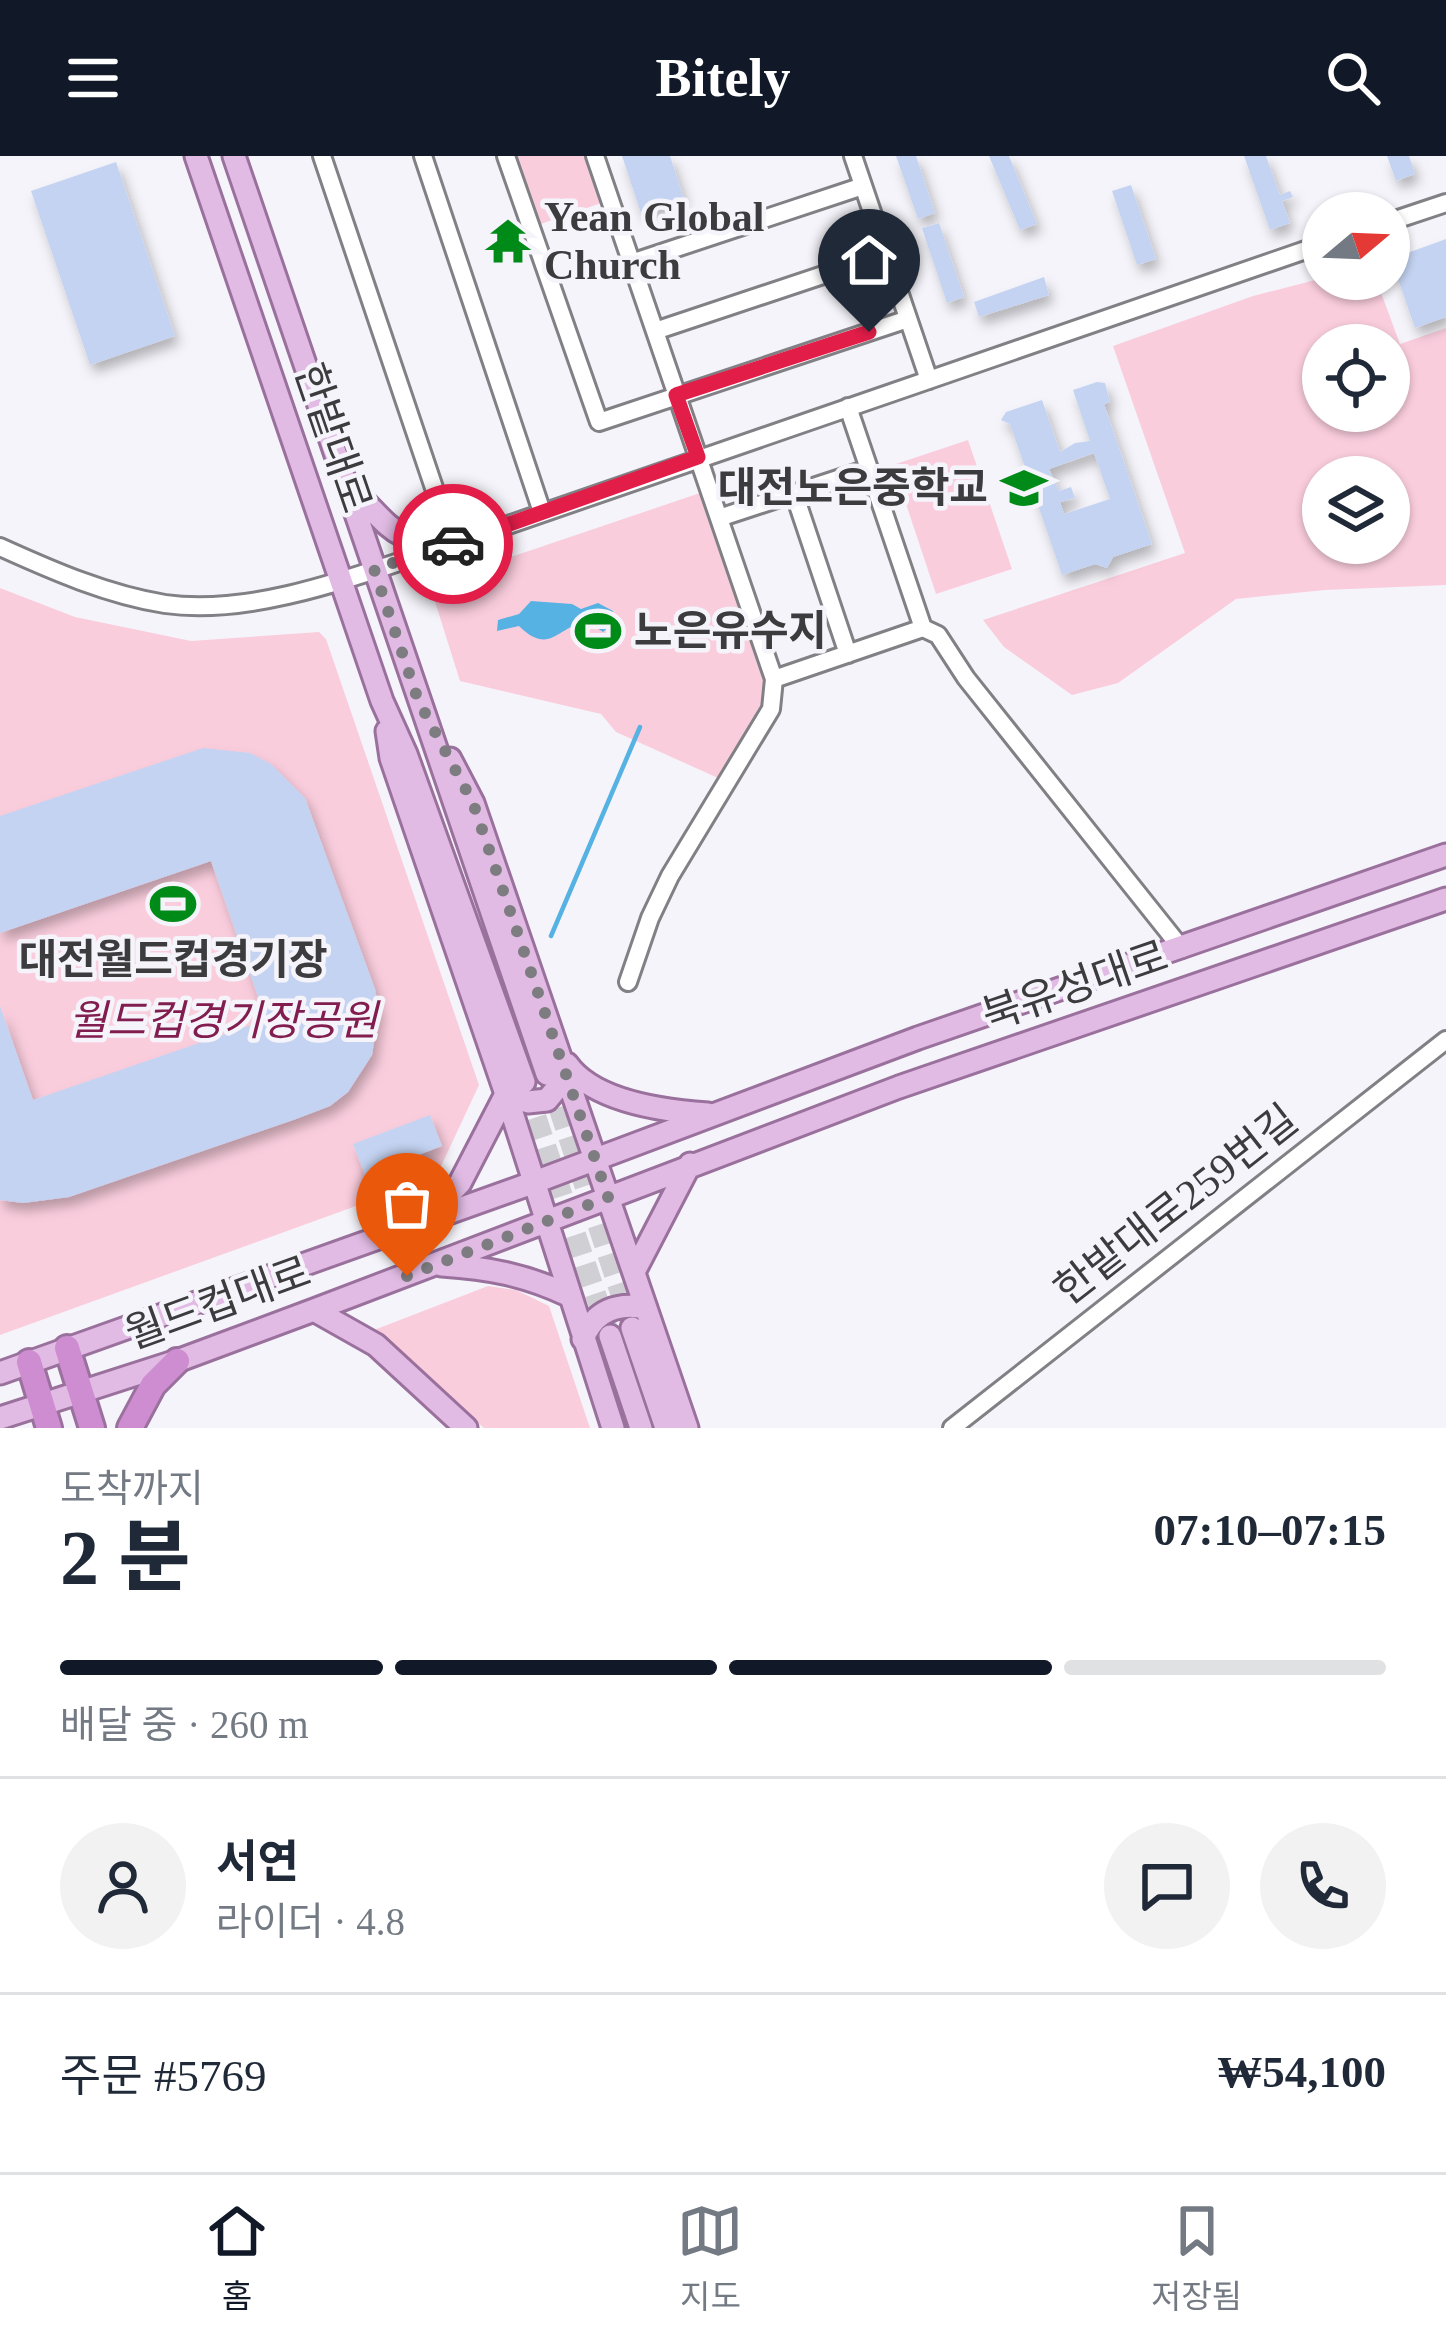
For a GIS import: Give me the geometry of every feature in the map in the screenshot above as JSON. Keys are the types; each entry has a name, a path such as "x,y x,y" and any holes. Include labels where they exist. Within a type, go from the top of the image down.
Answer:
{"highway":[{"path":"67,1348 92,1428"},
{"path":"130,1428 153,1385 176,1361"},
{"path":"29,1362 46,1416"}],"main road":[{"name":"한밭대로","path":"196,156 340,581 406,754 514,1088 535,1182 613,1428"},
{"name":"한밭대로","path":"234,156 418,700 595,1160 687,1428"},
{"path":"346,485 400,537 453,544"},
{"name":"북유성대로","path":"715,1114 918,1038 1446,855"},
{"name":"북유성대로","path":"729,1151 899,1087 1446,899"},
{"path":"422,1221 460,1183 514,1088 528,1102 547,1100 562,1082 556,1064"},
{"path":"556,1064 649,1108 715,1114"},
{"name":"월드컵대로","path":"0,1373 715,1114"},
{"name":"월드컵대로","path":"0,1418 46,1416 81,1392 314,1310 729,1151"},
{"path":"634,1272 690,1164"},
{"path":"436,1264 496,1268 528,1276 568,1295"},
{"path":"583,1339 603,1312 628,1305 646,1308"},
{"path":"314,1310 376,1345 466,1428"},
{"path":"632,1328 666,1428"},
{"path":"610,1336 640,1428"}],"street":[{"path":"322,156 453,544"},
{"path":"423,156 542,512"},
{"path":"506,156 599,422 908,319"},
{"path":"596,156 774,680 771,709 670,876 628,982"},
{"path":"853,156 928,380"},
{"path":"632,263 863,186"},
{"path":"1410,215 1446,203"},
{"path":"0,547 114,594 169,605 218,606 340,581 1302,251"},
{"path":"655,331 886,254"},
{"path":"774,680 923,628 848,407"},
{"path":"718,518 868,469"},
{"path":"794,493 848,654"},
{"name":"북유성대로","path":"923,628 938,635 965,678 1182,949"},
{"name":"한밭대로259번길","path":"952,1428 1446,1040"}],"green space":[{"path":"514,156 592,156 607,201 538,225"},
{"path":"1302,283 1302,300 1384,300 1393,324 1302,324 1302,432 1410,432 1410,341 1446,328 1446,585 1236,599 1118,683 1072,695 1004,647 983,620 1185,553 1113,346"},
{"path":"968,440 1012,569 936,594 893,465"},
{"name":"노은유수지","path":"700,493 767,672 763,713 745,747 718,778 616,732 601,714 460,681 431,589 464,573"},
{"name":"월드컵경기장공원","path":"0,588 75,617 191,641 319,632 326,639 479,1085 436,1177 0,1335"},
{"path":"488,1286 516,1290 549,1306 590,1428 484,1428 374,1330"}],"water":[{"path":"531,601 581,609 598,603 613,611 615,621 603,632 578,625 543,639 519,626 497,631 498,620 519,614"}],"building":[{"path":"622,156 670,156 684,199 641,213"},
{"path":"896,156 916,156 935,213 918,219"},
{"path":"989,156 1009,156 1037,224 1020,230"},
{"path":"1244,156 1266,156 1280,195 1290,191 1293,197 1282,201 1290,223 1270,230"},
{"path":"1387,156 1409,156 1415,174 1396,181"},
{"path":"116,162 175,336 90,365 31,191"},
{"path":"1131,185 1156,259 1137,265 1112,191"},
{"path":"939,223 964,297 947,303 922,228"},
{"path":"1446,239 1446,317 1415,328 1405,300 1410,300 1410,252"},
{"path":"1044,277 1049,295 979,317 974,302"},
{"path":"1105,383 1110,402 1104,404 1152,544 1113,557 1107,568 1095,564 1062,575 1010,424 1001,420 1006,412 1042,400 1060,452 1090,441 1073,390","holes":["1094,453 1110,499 1064,514 1060,502 1075,498 1071,487 1059,491 1049,469"]},
{"name":"대전월드컵경기장","path":"203,748 250,753 271,764 305,798 375,989 379,1011 372,1055 348,1092 330,1106 69,1197 23,1203 0,1200 0,1006 33,1100 266,1020 211,861 0,933 0,816"},
{"path":"430,1115 442,1146 365,1175 353,1144"}],"waterway":[{"path":"551,936 640,727"}],"tunnel":[{"path":"549,1078 630,1321"},
{"path":"526,1088 608,1331"}],"way so far":[{"path":"407,1276 608,1197 473,803 418,700 374,569 453,544"}],"place":[{"name":"Yean Global Church","path":"508,241"},
{"name":"대전노은중학교","path":"1024,488"},
{"name":"노은유수지","path":"598,631"},
{"name":"대전월드컵경기장","path":"173,904"}],"route":[{"path":"453,544 698,457 676,395 869,332"}]}
